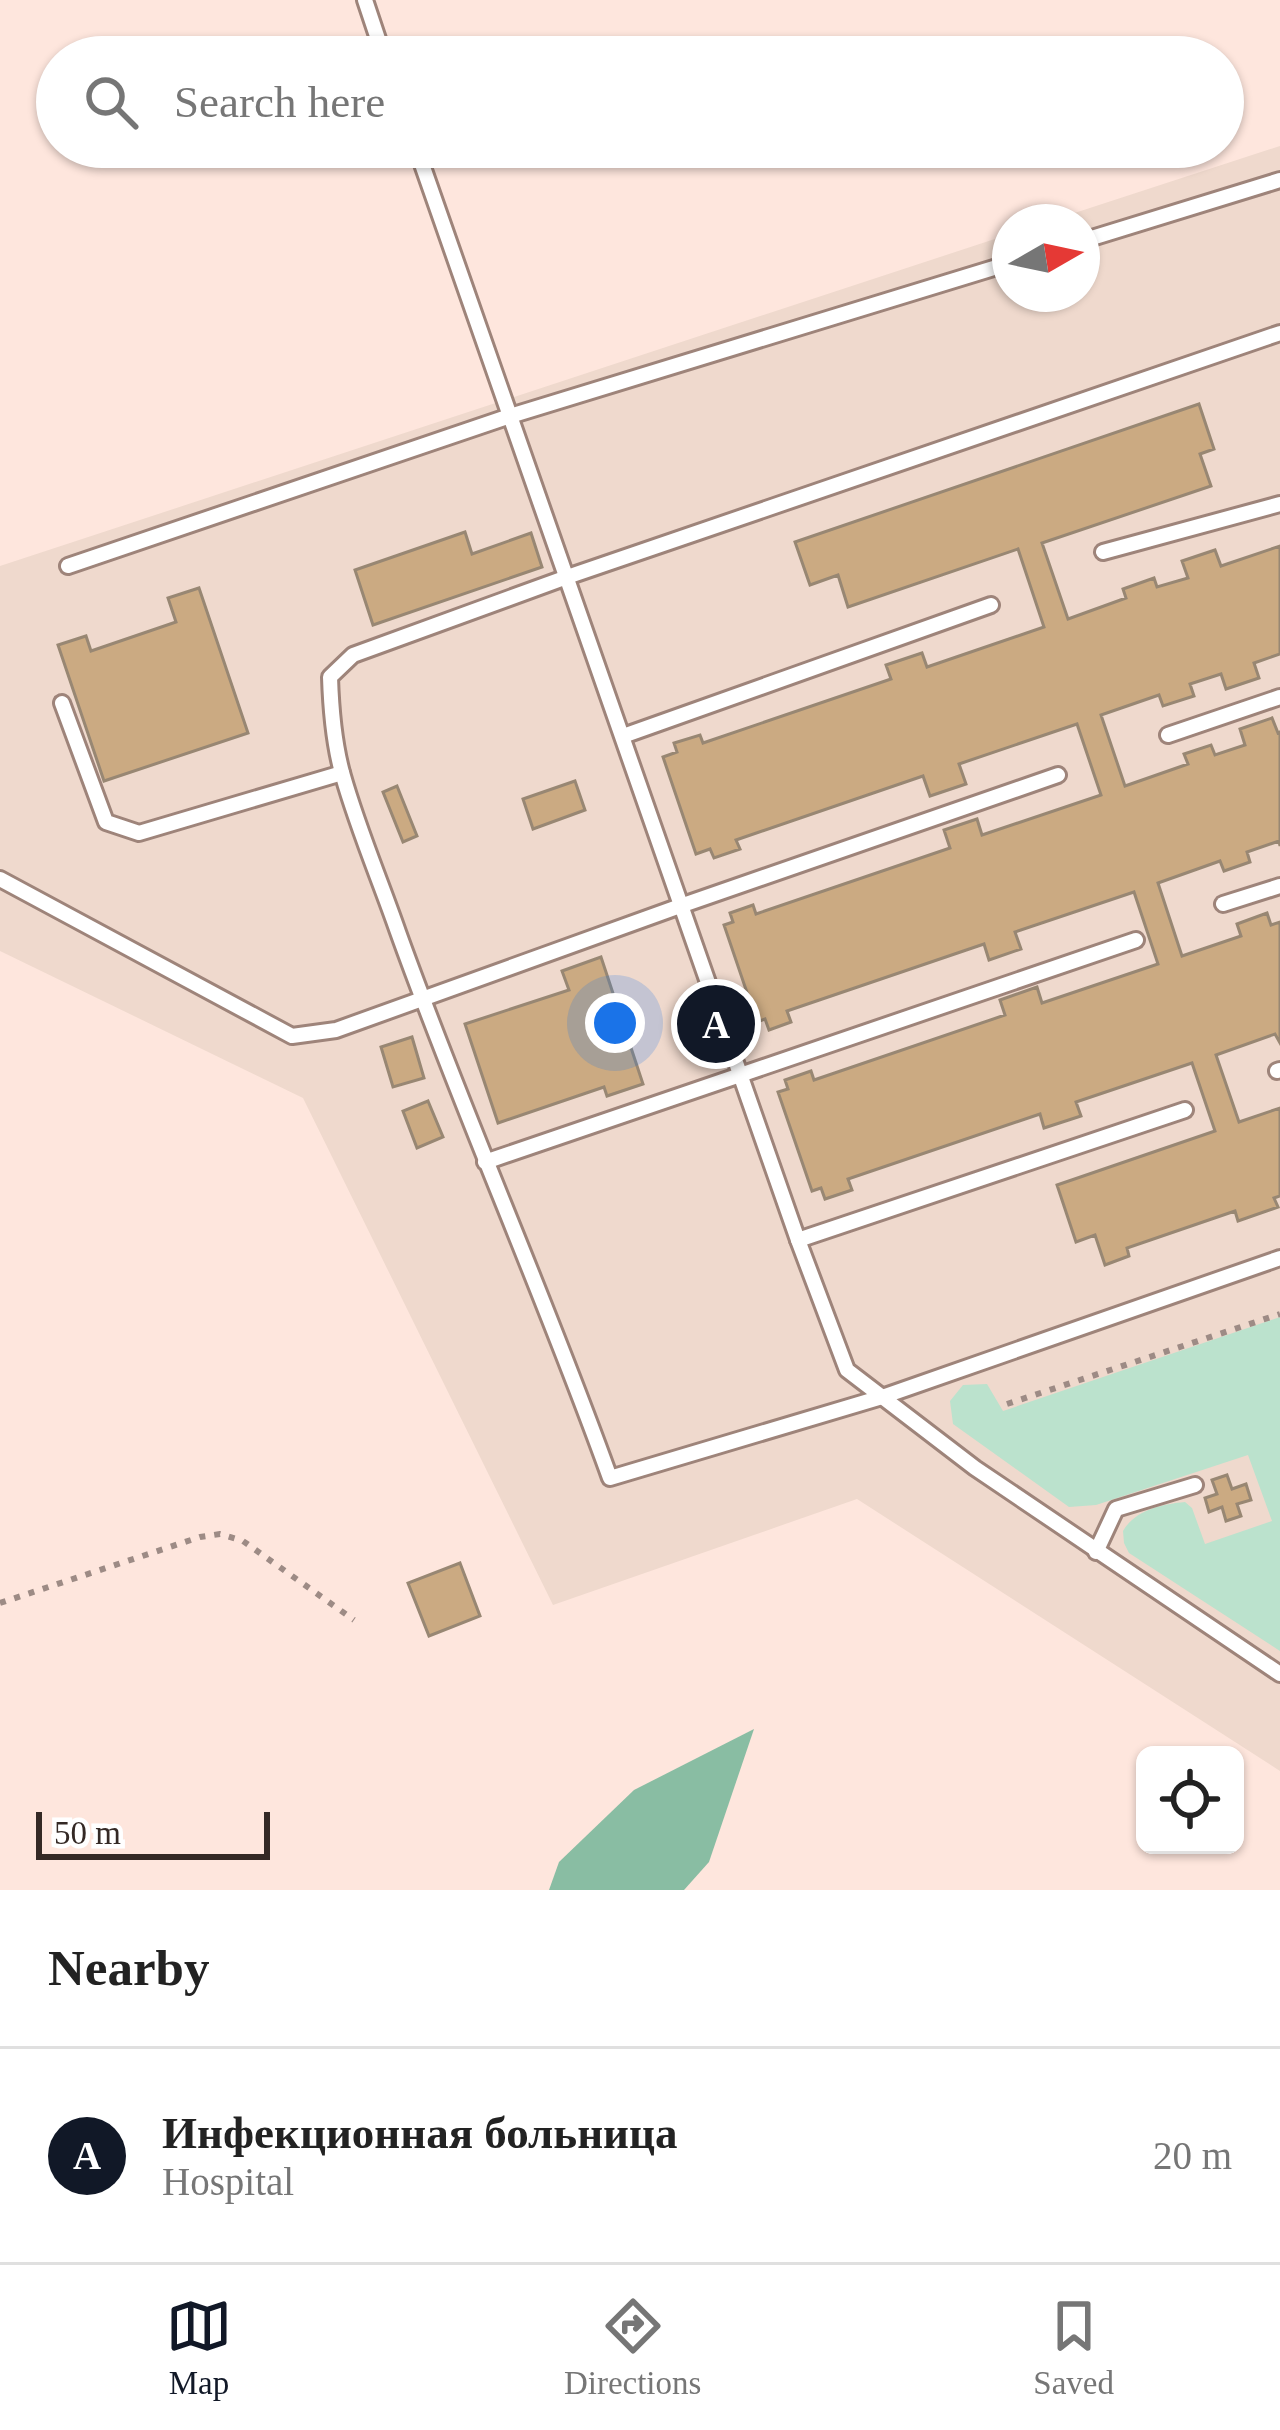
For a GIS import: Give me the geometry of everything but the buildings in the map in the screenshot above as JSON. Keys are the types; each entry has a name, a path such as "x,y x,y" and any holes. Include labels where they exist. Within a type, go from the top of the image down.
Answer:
{"lane":[{"path":"364,0 377,36"},
{"path":"423,168 797,1240 847,1370 975,1468 1280,1674"},
{"path":"1100,235 1280,180"},
{"path":"68,566 510,416 992,269"},
{"path":"1279,1261 882,1397 610,1478 423,1000 342,773 331,676 353,656 567,577 1280,333"},
{"path":"1102,552 1280,504"},
{"path":"623,736 991,604"},
{"path":"1168,735 1280,697"},
{"path":"62,703 106,822 139,833 342,773"},
{"path":"0,879 292,1036 336,1030 1058,776"},
{"path":"1223,904 1280,886"},
{"path":"485,1162 1136,940"},
{"path":"797,1240 1185,1110"},
{"path":"1096,1552 1116,1509 1195,1485"}],"path":[{"path":"1007,1404 1280,1314"},
{"path":"0,1603 220,1534 243,1541 354,1620"}],"shaded area":[{"path":"1280,146 1280,1771 857,1499 553,1605 303,1098 0,951 0,566 992,240 992,312 1100,312 1100,205 1213,168 1244,168 1244,158"}],"green space":[{"path":"1280,1317 1280,1651 1129,1553 1124,1543 1123,1531 1135,1518 1176,1503 1185,1502 1192,1508 1205,1544 1272,1521 1248,1455 1096,1505 1069,1507 953,1424 950,1401 963,1385 987,1384 1003,1411"},
{"path":"754,1729 709,1862 684,1890 549,1890 559,1862 634,1790"}],"place":[{"name":"Инфекционная больница","path":"716,1024"}]}
